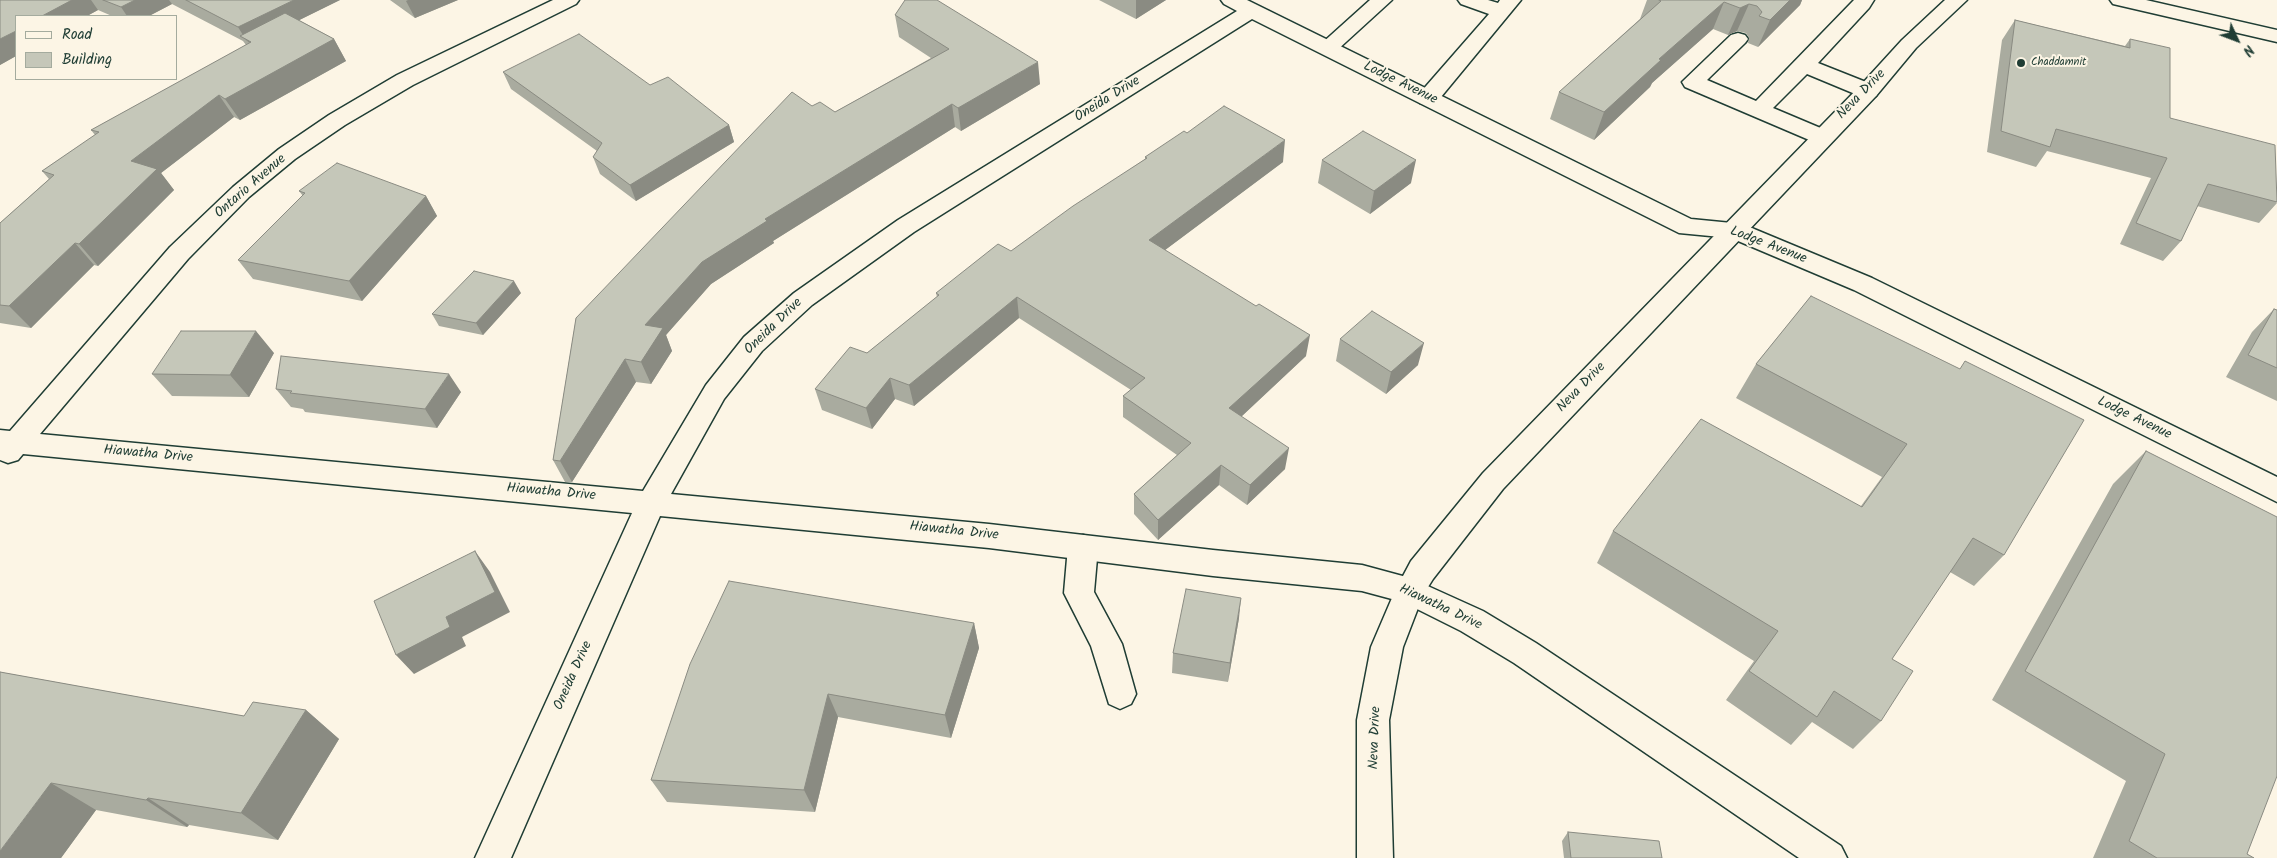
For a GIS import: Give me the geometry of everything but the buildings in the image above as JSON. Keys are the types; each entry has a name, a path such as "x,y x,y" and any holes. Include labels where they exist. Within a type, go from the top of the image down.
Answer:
{"street":[{"name":"Ontario Avenue","path":"5,448 179,253 241,192 287,154 337,120 405,80 569,0"},
{"path":"1328,48 1382,0"},
{"path":"1468,0 1506,6"},
{"path":"1759,110 1864,0"},
{"name":"Neva Drive","path":"1375,858 1373,720 1387,647 1410,591 1422,570 1493,481 1868,91 1909,44 1957,0"},
{"path":"2120,0 2277,36"},
{"name":"Lodge Avenue","path":"1241,5 1687,227 1734,230 1863,284 2277,490"},
{"name":"Oneida Drive","path":"493,858 652,502 715,392 753,344 803,299 906,226 1241,5"},
{"path":"1428,98 1506,6"},
{"path":"1738,39 1693,82 1822,137"},
{"path":"1804,65 1868,91"},
{"name":"Hiawatha Drive","path":"5,448 652,502 1083,546 1213,564 1362,578 1410,591 1472,621 1525,653 1829,858"},
{"path":"1083,546 1079,593 1106,644 1120,694"}],"place":[{"name":"Chaddamnit","path":"2021,63"}]}
